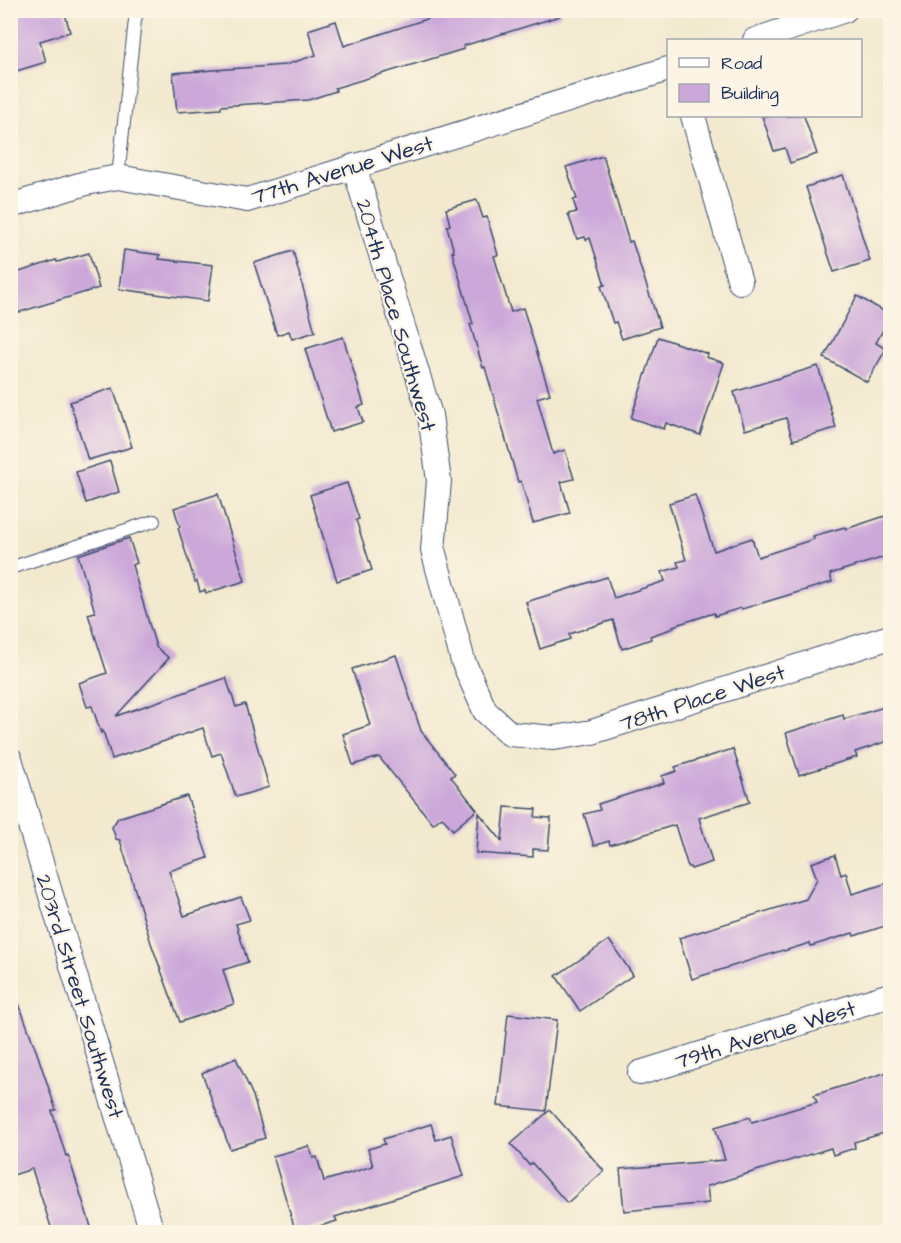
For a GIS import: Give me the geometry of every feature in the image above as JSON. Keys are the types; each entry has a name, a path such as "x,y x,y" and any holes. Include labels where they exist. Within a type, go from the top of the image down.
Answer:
{"street":[{"path":"758,39 845,10"},
{"name":"77th Avenue West","path":"10,206 86,183 118,177 247,200 667,70"},
{"path":"693,117 740,282"},
{"name":"204th Place Southwest","path":"354,166 430,415 439,481 433,550 464,661 485,711 510,734"},
{"name":"78th Place West","path":"510,734 554,738 592,732 891,637"},
{"name":"203rd Street Southwest","path":"10,759 152,1233"},
{"name":"79th Avenue West","path":"640,1073 891,995"}],"lane":[{"path":"118,177 138,10"},
{"path":"10,568 154,521"}],"building":[{"path":"10,10 64,10 70,32 40,41 46,62 10,73"},
{"path":"454,10 559,10 560,16 463,46 464,49 335,88 336,91 308,100 221,106 221,109 177,112 173,73 285,65 316,55 308,30 336,21 344,46"},
{"path":"762,117 804,117 817,154 790,163 785,148 774,151"},
{"path":"603,156 629,242 632,241 660,327 622,339 616,322 613,323 601,286 605,285 590,238 577,239 568,214 577,212 573,200 577,199 566,167"},
{"path":"843,175 870,261 834,272 806,187"},
{"path":"477,200 483,218 487,217 498,255 494,256 511,312 523,308 550,394 537,398 553,454 565,450 574,479 561,482 570,513 533,523 521,481 518,482 485,367 483,368 470,324 473,324 452,252 454,252 447,226 450,225 446,209"},
{"path":"124,250 160,255 159,259 213,265 208,301 119,289"},
{"path":"293,251 315,332 292,339 289,331 277,335 254,263"},
{"path":"89,253 99,288 10,315 10,275 56,260 57,262"},
{"path":"857,296 891,315 876,343 886,349 867,382 824,358"},
{"path":"343,337 364,405 358,407 363,422 331,432 305,349"},
{"path":"658,337 708,354 706,357 724,363 700,435 666,423 664,429 631,418"},
{"path":"818,366 836,428 793,440 786,418 745,430 734,392"},
{"path":"113,388 132,447 88,460 70,402"},
{"path":"110,461 119,492 86,503 76,472"},
{"path":"347,483 372,570 337,581 310,495"},
{"path":"218,494 245,581 206,593 205,590 200,592 197,581 195,582 174,508"},
{"path":"695,495 714,551 752,538 758,557 814,539 813,536 845,527 846,529 891,514 891,555 830,574 832,582 742,609 715,616 714,613 673,626 674,628 650,636 651,639 622,649 613,620 569,634 570,639 540,649 526,602 607,577 614,598 665,581 662,572 679,567 677,562 686,560 669,503"},
{"path":"129,538 137,563 132,565 156,647 169,658 116,716 226,678 236,707 245,704 269,787 236,797 221,753 212,756 203,728 112,759 103,731 101,733 92,706 87,707 79,683 107,673 88,614 95,612 78,555"},
{"path":"396,655 421,731 455,774 451,777 477,810 453,830 442,817 433,824 379,757 353,765 343,734 370,725 352,669"},
{"path":"891,705 891,740 855,752 857,757 799,775 786,733 843,715 844,719"},
{"path":"733,749 750,802 699,818 712,862 691,869 688,867 675,825 610,845 609,841 594,846 584,814 600,810 598,804 664,783 662,776 677,771 675,767"},
{"path":"187,796 208,858 169,871 184,916 241,897 250,920 236,924 248,962 223,970 234,1004 180,1022 151,943 120,840 116,839 112,827 118,818"},
{"path":"505,807 536,809 535,817 551,818 548,850 533,849 533,857 476,853 479,813 502,841"},
{"path":"835,855 841,875 846,873 852,894 891,882 891,924 854,936 853,933 811,946 810,943 783,950 692,979 679,938 806,899 817,879 811,863"},
{"path":"609,940 633,975 580,1011 556,976"},
{"path":"10,990 14,990 38,1056 56,1110 52,1111 93,1233 53,1233 32,1169 10,1176"},
{"path":"508,1014 557,1020 546,1111 498,1106"},
{"path":"236,1058 253,1096 265,1138 230,1149 202,1073"},
{"path":"891,1071 891,1131 854,1142 855,1148 833,1155 831,1148 707,1186 709,1203 624,1211 620,1169 725,1160 715,1127 750,1117 752,1122 817,1102 814,1095"},
{"path":"550,1110 604,1171 567,1203 532,1163 529,1165 511,1144"},
{"path":"431,1124 436,1140 451,1135 464,1176 335,1217 337,1221 296,1233 273,1156 309,1146 313,1158 317,1157 324,1181 373,1166 368,1149 385,1144 383,1139"}]}
